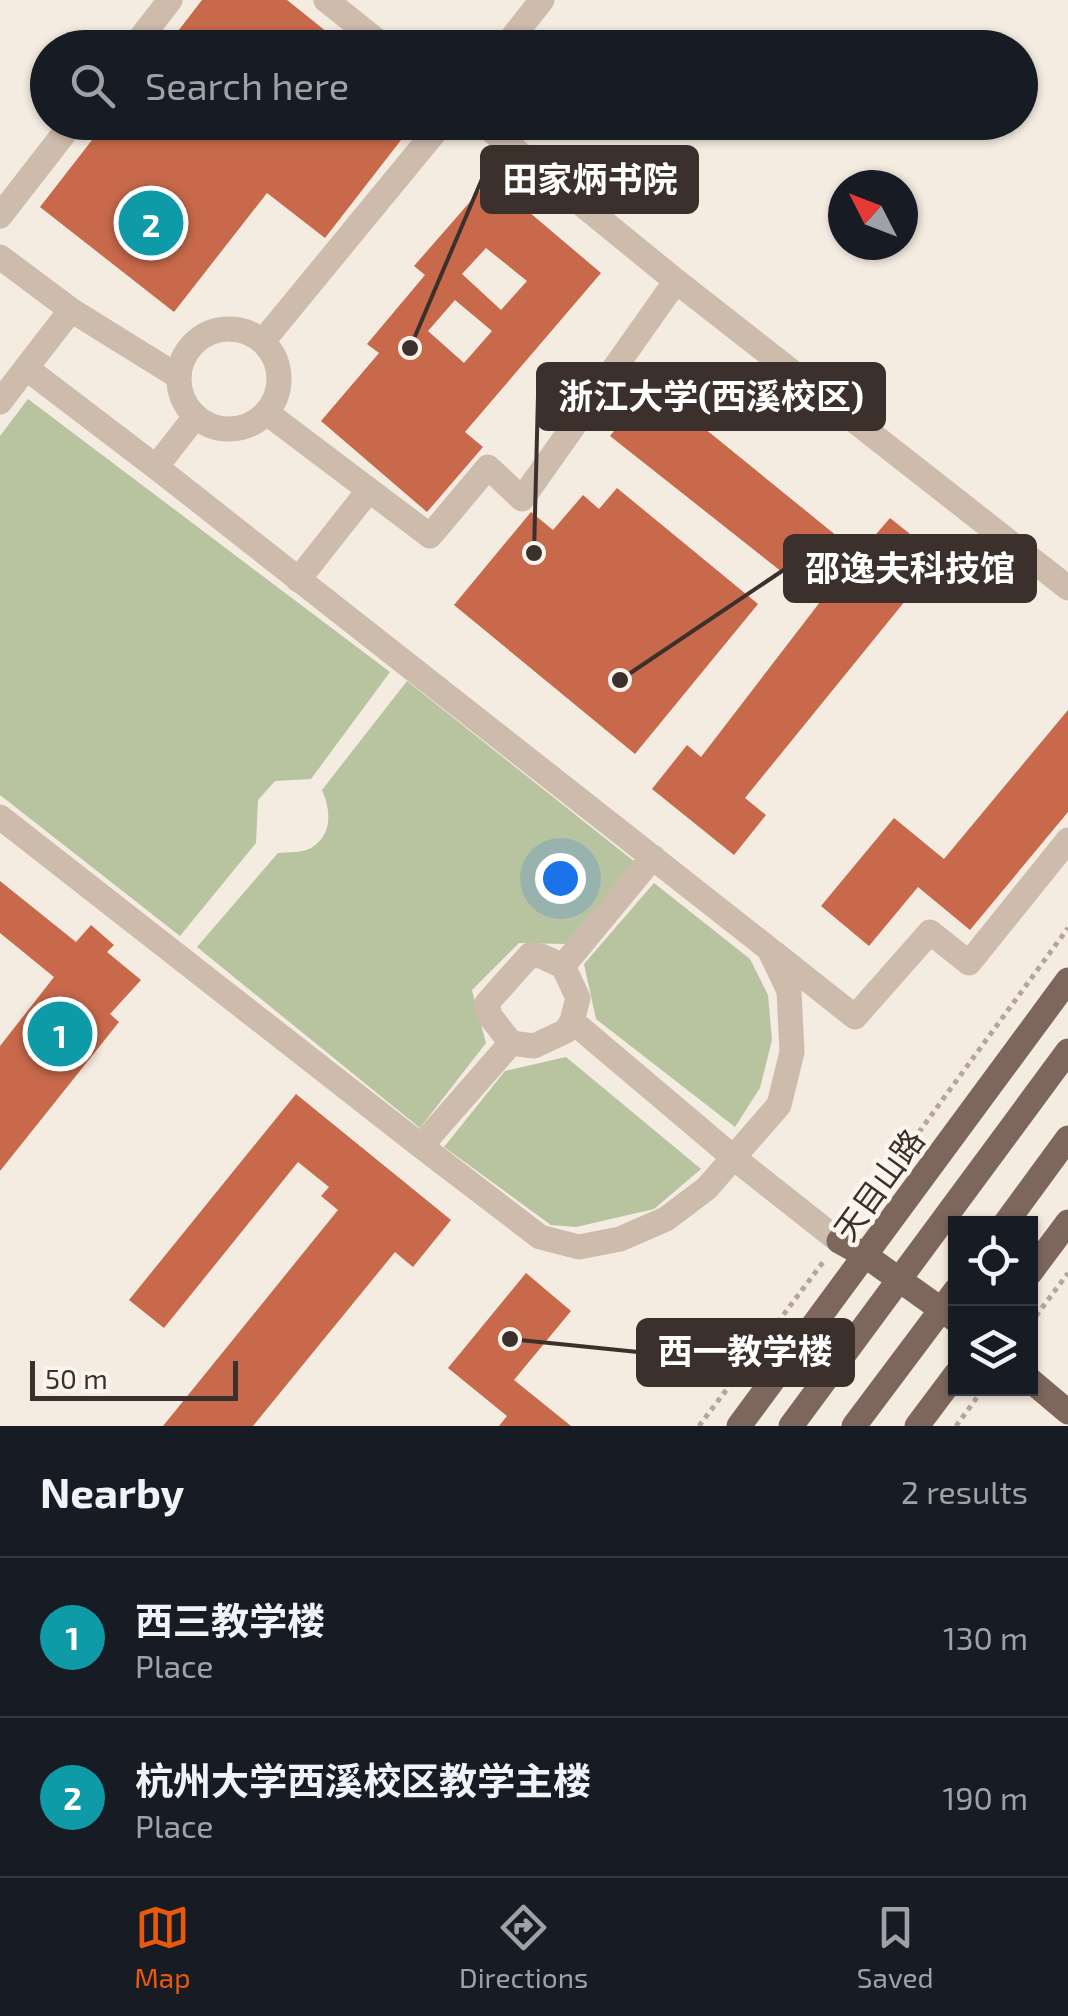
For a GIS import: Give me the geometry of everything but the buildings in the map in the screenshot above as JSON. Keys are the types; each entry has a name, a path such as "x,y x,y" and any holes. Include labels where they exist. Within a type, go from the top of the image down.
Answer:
{"main road":[{"name":"天目山路","path":"739,1426 1068,980"},
{"path":"792,1426 1068,1051"},
{"path":"1011,1216 1068,1138"},
{"path":"1038,1261 1068,1222"},
{"path":"839,1241 900,1280 948,1304"},
{"path":"854,1426 948,1310"},
{"path":"917,1426 948,1385"},
{"path":"1038,1387 1068,1412"}],"lane":[{"path":"147,30 170,0"},
{"path":"326,0 364,30"},
{"path":"518,30 542,0"},
{"path":"0,216 60,140"},
{"path":"263,342 429,140"},
{"path":"503,140 676,281 1068,588"},
{"path":"0,257 71,310 178,377"},
{"path":"267,412 430,536 488,467 522,499 676,281"},
{"path":"0,402 71,310"},
{"path":"234,328 250,333 273,354 280,384 276,400 255,423 224,430 195,417 180,392 178,377 190,348 202,337 234,328"},
{"path":"26,368 855,1017 930,932 968,963 1068,840"},
{"path":"156,467 195,417"},
{"path":"298,580 369,490"},
{"path":"0,817 540,1237 579,1247 620,1239 666,1219 707,1188 778,1104 792,1052 789,991 769,948"},
{"path":"562,966 653,857"},
{"path":"530,955 562,966 578,998 572,1022 566,1030 534,1046 511,1042 490,1016 487,1003 530,955"},
{"path":"572,1022 839,1241"},
{"path":"421,1146 511,1042"}],"path":[{"path":"699,1426 1068,928"},
{"path":"1038,1313 1068,1273"},
{"path":"956,1426 978,1396"}],"green space":[{"path":"28,399 390,672 311,779 275,781 258,800 256,843 180,936 0,795 0,436"},
{"path":"407,681 635,862 565,944 519,943 472,990 486,1043 420,1128 197,947 278,853 308,850 318,843 327,829 322,790"},
{"path":"654,883 750,959 768,995 772,1040 760,1088 735,1127 596,1019 584,964"},
{"path":"566,1057 701,1169 654,1209 576,1227 551,1225 444,1147 505,1071"}],"place":[{"name":"杭州大学西溪校区教学主楼","path":"151,223"},
{"name":"田家炳书院","path":"410,348"},
{"name":"浙江大学(西溪校区)","path":"534,553"},
{"name":"邵逸夫科技馆","path":"620,680"},
{"name":"西三教学楼","path":"60,1034"},
{"name":"西一教学楼","path":"510,1339"}]}
